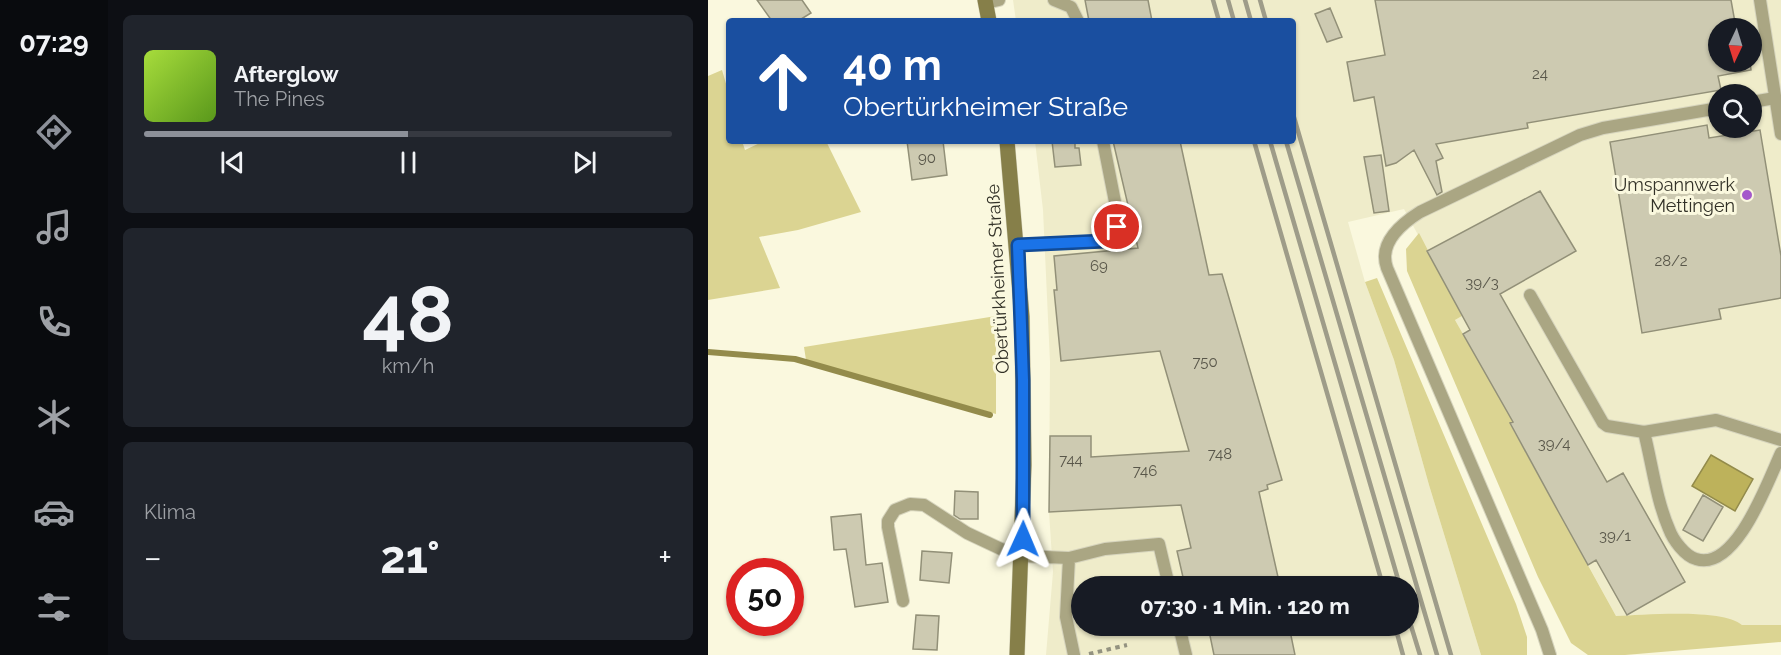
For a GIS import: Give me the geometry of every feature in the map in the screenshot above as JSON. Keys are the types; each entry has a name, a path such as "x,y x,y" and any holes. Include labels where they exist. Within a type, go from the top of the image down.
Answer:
{"main road":[{"path":"989,18 990,1"},
{"name":"Obertürkheimer Straße","path":"1007,144 1018,245 1023,416 1023,556 1017,655"}],"lane":[{"path":"1054,0 1071,7 1076,18"},
{"path":"1760,0 1781,134"},
{"path":"1762,100 1775,98"},
{"path":"1550,655 1542,630 1387,268 1385,257 1388,242 1396,231 1416,215 1580,135 1603,128 1708,110"},
{"path":"1018,245 1101,241 1114,235 1118,217 1104,144"},
{"path":"1530,295 1603,423 1607,426 1644,432 1722,420 1781,440"},
{"path":"1644,432 1670,532 1688,555 1702,561 1721,556 1736,540 1781,453"},
{"path":"903,601 888,527 891,514 902,505 914,504 927,507 964,532 1001,549 1023,556 1069,558 1105,549 1159,544 1167,576"},
{"path":"1069,558 1066,617 1074,655"},
{"path":"1181,636 1186,655"}],"path":[{"path":"1086,655 1127,645"}],"shaded area":[{"path":"1013,0 1781,0 1781,625 1742,625 1701,614 1616,616 1510,423 1512,421 1455,320 1462,316 1404,209 1348,222 1365,282 1394,360 1481,655 1046,655 1053,572 1049,512 1050,362 1043,210 1035,144 1296,144 1296,18 1016,18"},
{"path":"722,70 726,84 726,144 743,144 745,150 758,144 827,144 861,212 798,230 759,237 780,288 708,300 708,76"},
{"path":"1419,233 1462,316 1455,320 1513,422 1510,424 1616,616 1701,614 1718,616 1742,625 1781,625 1781,642 1625,655 1588,655 1571,643 1538,577 1407,271 1406,249"},
{"path":"1377,278 1516,604 1527,637 1527,655 1481,655 1394,360 1365,282"},
{"path":"996,316 996,414 806,360 804,347"},
{"path":"1711,455 1753,479 1735,511 1692,486"}],"building":[{"path":"757,0 802,0 811,13 803,18 770,18"},
{"path":"1085,0 1148,0 1151,18 1088,18"},
{"path":"1375,0 1731,0 1734,18 1708,18 1708,72 1740,72 1718,76 1720,84 1708,84 1708,92 1527,123 1528,128 1436,144 1443,158 1436,161 1442,192 1437,195 1414,150 1396,163 1386,166 1374,97 1354,101 1347,62 1385,55"},
{"path":"1330,8 1342,37 1327,42 1315,14"},
{"path":"1707,125 1708,138 1761,138 1781,256 1781,298 1719,309 1721,319 1642,333 1610,142"},
{"path":"907,144 943,144 947,175 912,180"},
{"path":"1052,144 1075,144 1075,148 1079,148 1081,165 1055,167"},
{"path":"1114,144 1181,144 1209,275 1222,274 1282,480 1267,485 1268,489 1259,492 1278,576 1183,576 1177,551 1191,548 1181,505 1049,512 1050,436 1091,436 1091,457 1189,451 1160,351 1061,361 1054,290 1057,290 1054,256 1138,248"},
{"path":"1381,155 1389,211 1374,213 1364,157"},
{"path":"1540,191 1576,251 1500,294 1607,482 1623,473 1685,582 1627,615 1596,560 1588,565 1558,511 1510,423 1513,422 1463,334 1470,330 1427,251"},
{"path":"955,491 978,492 978,519 960,519 954,515"},
{"path":"1703,495 1723,507 1703,541 1683,530"},
{"path":"861,514 866,565 882,563 888,602 855,607 846,549 834,550 831,517"},
{"path":"922,551 952,553 949,583 920,580"},
{"path":"916,615 939,616 937,650 913,649"},
{"path":"1210,636 1291,636 1295,655 1214,655"}],"waterway":[{"path":"708,352 795,359 990,415"}],"railway":[{"path":"1213,0 1218,18"},
{"path":"1228,0 1233,18"},
{"path":"1245,0 1250,18"},
{"path":"1260,0 1265,18"},
{"path":"1296,124 1451,655"},
{"path":"1255,144 1380,576"},
{"path":"1271,144 1397,576"},
{"path":"1287,144 1437,655"},
{"path":"1398,636 1403,655"},
{"path":"1414,636 1420,655"}],"place":[{"name":"Umspannwerk Mettingen","path":"1747,195"}],"route":[{"path":"1023,539 1022,317 1018,245 1105,241 1112,238 1117,227"}]}
